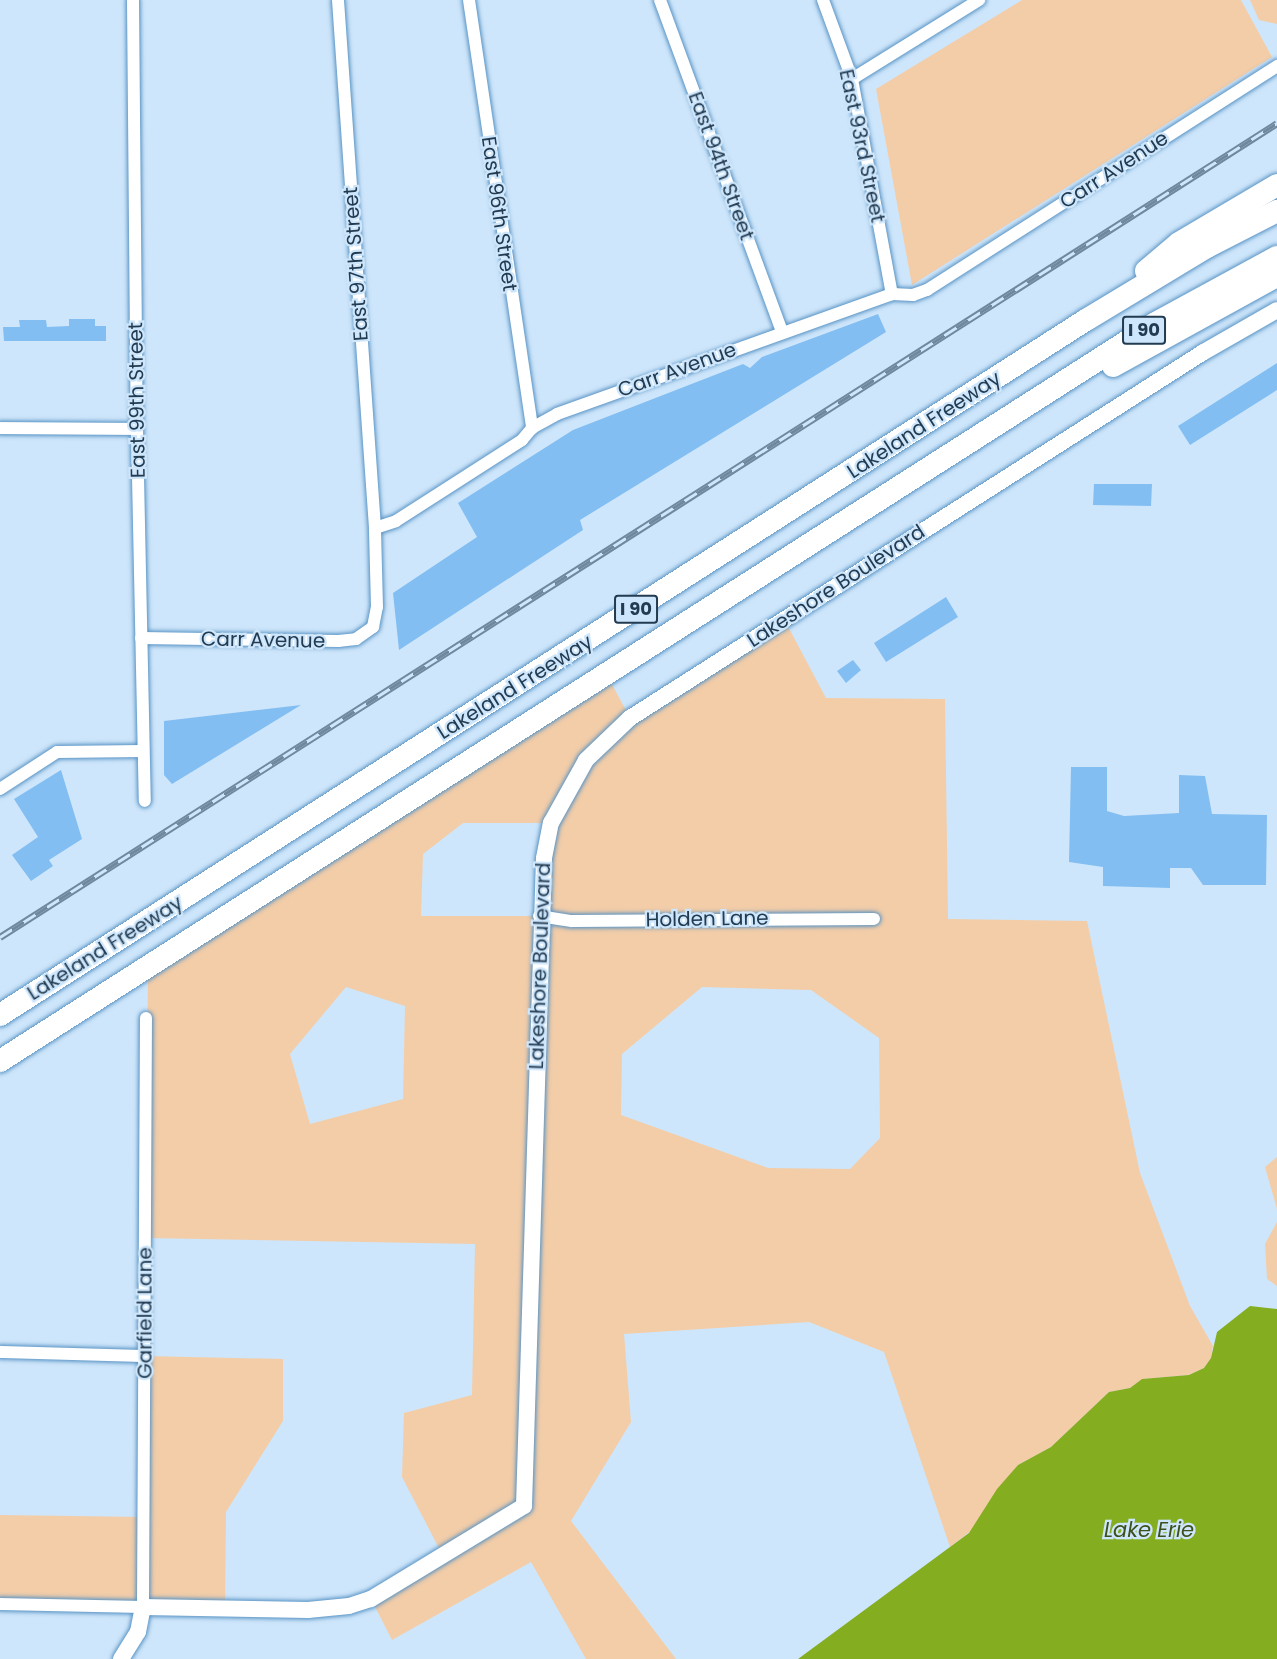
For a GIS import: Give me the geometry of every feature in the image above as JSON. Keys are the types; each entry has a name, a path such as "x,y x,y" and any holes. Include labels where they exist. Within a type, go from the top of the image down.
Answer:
{"highway":[{"path":"1086,320 1179,243 1277,185"},
{"name":"Lakeland Freeway","path":"0,1015 1086,320 1207,247 1277,211"},
{"name":"Lakeland Freeway","path":"0,1061 1154,324 1277,258"},
{"path":"1017,412 1125,360 1277,276"}],"street":[{"name":"East 99th Street","path":"133,0 136,429 145,801"},
{"name":"East 97th Street","path":"338,0 375,528"},
{"name":"East 96th Street","path":"469,0 531,428"},
{"name":"East 94th Street","path":"660,0 782,332"},
{"name":"East 93rd Street","path":"823,0 852,79 892,294"},
{"path":"852,79 979,0"},
{"name":"Carr Avenue","path":"141,638 357,639 372,627 377,607 375,528 415,508 522,440 531,428 557,414 782,332 892,294 913,295 927,290 1277,66"},
{"name":"Lakeshore Boulevard","path":"143,1607 308,1611 349,1606 371,1599 524,1506 528,1477 539,916 550,823 566,790 606,738 630,718 864,568 1202,353 1277,310"},
{"path":"0,428 136,429"},
{"path":"0,789 57,752 143,751"},
{"name":"Holden Lane","path":"539,916 572,921 874,919"},
{"name":"Garfield Lane","path":"143,1607 146,1018"},
{"path":"0,1352 145,1356"},
{"path":"0,1604 143,1607 138,1632 121,1659"}],"shaded area":[{"path":"1022,0 1241,0 1272,57 912,285 876,89"},
{"path":"1250,0 1277,0 1277,24 1259,20"},
{"path":"784,619 826,698 945,699 948,919 1087,921 1140,1173 1190,1306 1213,1346 1211,1358 1204,1368 1189,1375 1142,1379 1130,1388 1109,1392 1051,1447 1018,1465 986,1506 977,1526 950,1547 884,1352 809,1322 624,1334 631,1422 571,1521 676,1659 586,1659 531,1562 392,1640 371,1599 443,1556 402,1477 404,1413 472,1395 475,1244 146,1238 148,967 607,675 630,718","holes":["463,823 550,823 539,916 421,916 423,854","346,987 405,1006 403,1099 310,1124 290,1054","702,987 811,990 879,1038 880,1138 850,1169 768,1168 621,1115 622,1054"]},
{"path":"1277,1157 1277,1209 1265,1167"},
{"path":"1277,1222 1277,1286 1267,1279 1265,1244"},
{"path":"145,1356 283,1359 283,1421 226,1512 225,1609 0,1604 0,1515 144,1517"}],"water":[{"name":"Lake Erie","path":"1250,1306 1277,1309 1277,1659 798,1659 969,1533 997,1489 1018,1465 1051,1447 1109,1392 1130,1388 1142,1379 1189,1375 1204,1368 1211,1358 1217,1332"}],"building":[{"path":"878,314 886,332 580,520 583,530 399,650 393,593 477,537 458,503 573,430 743,364 750,368 762,357"},
{"path":"69,319 95,319 95,326 106,326 106,341 4,341 3,327 20,327 19,320 46,320 47,327 69,326"},
{"path":"1277,363 1277,390 1190,445 1178,426"},
{"path":"1094,484 1152,484 1151,506 1093,505"},
{"path":"946,597 958,617 886,662 874,643"},
{"path":"853,660 861,670 846,683 837,671"},
{"path":"301,705 172,784 164,775 164,721"},
{"path":"1071,767 1107,767 1107,811 1124,816 1179,813 1179,775 1205,776 1212,814 1267,815 1266,885 1203,885 1191,868 1170,868 1170,888 1103,886 1103,867 1069,862"},
{"path":"61,770 82,839 49,860 53,866 31,881 12,855 38,837 14,799"}],"railway":[{"path":"0,937 1277,123"}]}
